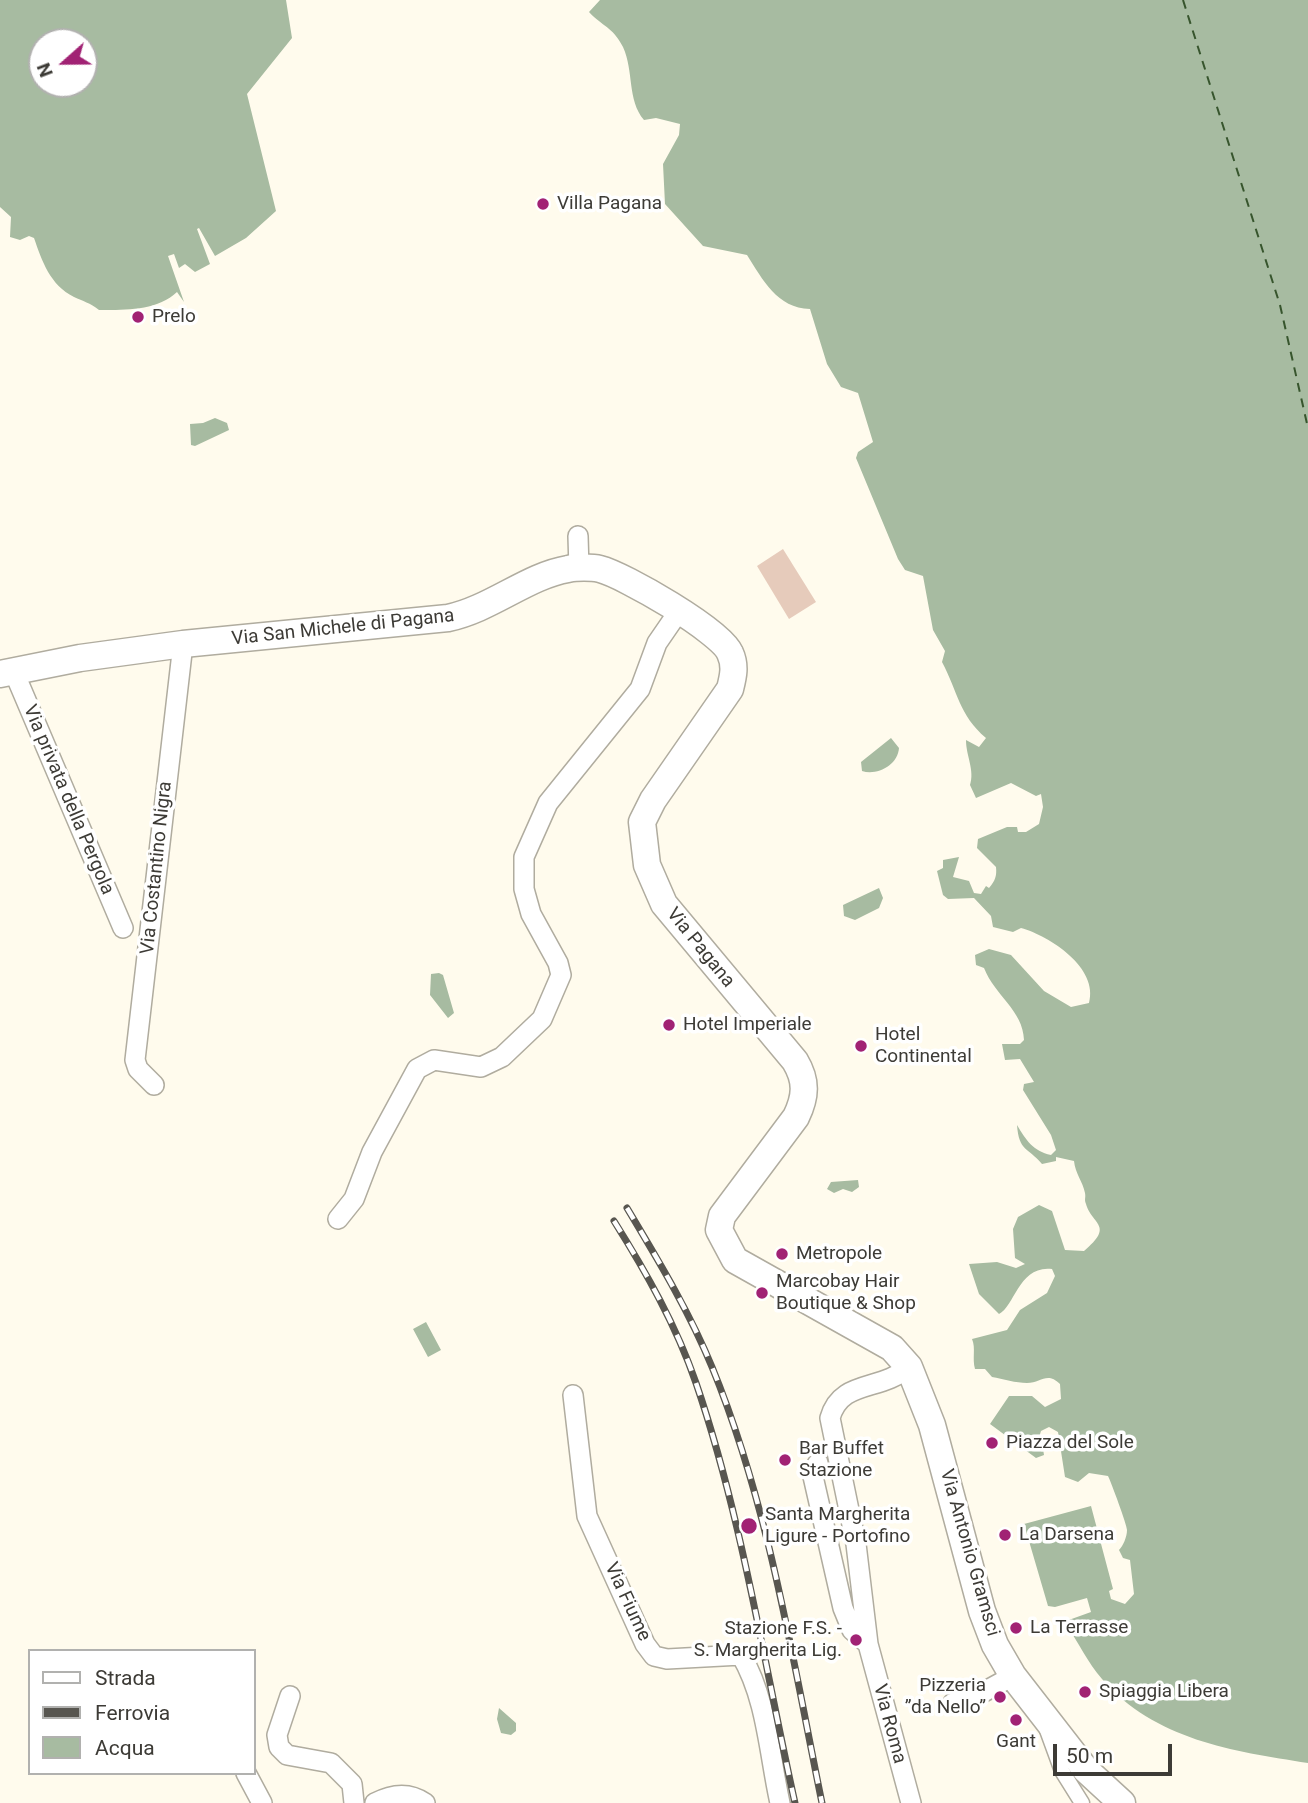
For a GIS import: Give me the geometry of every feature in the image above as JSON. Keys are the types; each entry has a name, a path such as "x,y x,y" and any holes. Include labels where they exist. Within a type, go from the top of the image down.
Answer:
{"main road":[{"name":"Via San Michele di Pagana","path":"7,673 80,658 183,644 412,619 449,618 478,610 522,586 567,569 599,568 705,627"},
{"name":"Via Pagana","path":"705,627 730,651 735,671 730,690 653,800 642,822 644,855 664,904 795,1060 805,1083 805,1099 796,1117 722,1216 719,1230 735,1259 892,1348 909,1367"},
{"name":"Via Antonio Gramsci","path":"909,1367 932,1424 982,1611 995,1645 1013,1676 1048,1721"},
{"path":"1048,1721 1100,1785 1122,1803"}],"street":[{"path":"578,536 579,569"},
{"path":"338,1219 354,1199 372,1152 416,1069 434,1060 481,1067 502,1057 541,1019 561,975 558,963 531,914 524,889 524,857 548,803 640,689 657,643 679,611"},
{"name":"Via Costantino Nigra","path":"154,1084 138,1069 135,1060 183,644"},
{"name":"Via privata della Pergola","path":"7,673 123,928"},
{"name":"Via Roma","path":"905,1797 868,1644 856,1544 830,1418 834,1404 850,1391 894,1380 909,1367"},
{"name":"Via Fiume","path":"573,1395 587,1516 645,1644 654,1656 667,1659 741,1656 750,1670 762,1707 780,1803"},
{"path":"818,1463 812,1472 843,1608 852,1630 868,1644"},
{"path":"953,1703 969,1699 1013,1676"},
{"path":"290,1696 277,1735 279,1747 287,1755 321,1758 331,1763 352,1784 354,1803"},
{"name":"Via Antonio Gramsci","path":"1048,1721 1047,1737 1062,1771 1082,1803"},
{"path":"247,1775 262,1803"},
{"path":"375,1803 387,1797 404,1795 425,1803"}],"shaded area":[{"path":"783,549 816,602 789,619 757,566"}],"water":[{"path":"0,0 286,0 292,38 247,94 276,211 246,238 215,256 199,228 197,229 210,264 195,272 185,264 179,268 174,254 168,256 184,302 177,292 150,306 99,310 59,286 44,264 34,238 29,236 20,240 10,237 11,217 0,207"},
{"path":"600,0 1308,0 1308,1763 1223,1747 1170,1729 1146,1716 1123,1700 1102,1679 1066,1624 1066,1621 1091,1612 1087,1598 1055,1607 1048,1606 1024,1524 1091,1506 1113,1589 1109,1591 1111,1599 1125,1604 1134,1594 1130,1560 1123,1558 1119,1550 1127,1530 1108,1476 1089,1473 1078,1482 1065,1477 1058,1432 1049,1427 1041,1431 1037,1444 1043,1449 1044,1455 1036,1458 990,1424 1009,1396 1032,1396 1045,1407 1061,1399 1060,1384 1051,1378 1032,1383 1018,1382 992,1377 985,1369 975,1369 972,1339 1007,1330 1020,1310 1047,1293 1055,1276 1052,1269 1041,1269 1032,1273 1019,1287 1005,1310 999,1314 979,1294 969,1264 997,1262 1016,1268 1025,1264 1015,1258 1013,1229 1018,1217 1039,1205 1052,1211 1065,1250 1084,1251 1100,1230 1086,1204 1084,1189 1074,1161 1056,1157 1056,1161 1042,1164 1022,1145 1017,1125 1039,1151 1051,1155 1056,1150 1051,1135 1023,1090 1024,1084 1034,1082 1020,1059 1005,1060 1002,1044 1020,1044 1024,1040 1019,1020 984,968 976,965 975,955 989,949 1011,955 1044,991 1071,1007 1089,1003 1090,990 1080,966 1058,946 1021,928 1013,932 993,927 991,916 974,898 948,899 943,895 937,871 943,868 943,860 959,857 953,877 969,881 974,893 981,894 986,886 989,888 993,883 996,867 977,848 978,839 1007,827 1017,827 1018,832 1026,832 1039,824 1043,807 1041,794 1036,796 1011,783 976,798 970,785 966,740 979,747 986,738 964,712 942,662 945,651 933,630 923,576 905,570 898,559 856,458 858,452 873,442 858,393 841,387 827,364 810,309 788,304 780,298 765,283 747,255 703,246 665,204 663,164 679,135 680,124 656,118 644,120 635,104 623,47 611,31 589,12"},
{"path":"215,418 227,423 229,430 195,446 191,445 190,424"},
{"path":"891,738 899,748 891,764 874,772 862,771 861,762"},
{"path":"879,888 883,898 879,908 855,920 844,916 843,905"},
{"path":"431,974 443,975 454,1013 448,1018 430,995"},
{"path":"858,1180 859,1187 852,1192 843,1189 834,1193 827,1189 831,1182"},
{"path":"426,1322 441,1350 428,1357 413,1329"},
{"path":"499,1708 516,1723 516,1731 511,1735 501,1733 497,1719"}],"ferry route":[{"path":"1183,0 1280,305 1308,428"}],"railway":[{"path":"627,1208 693,1326 732,1420 749,1473 777,1582 822,1803"},
{"path":"614,1221 670,1320 696,1383 712,1434 751,1591 795,1803"}],"place":[{"name":"Villa Pagana","path":"543,204"},
{"name":"Prelo","path":"138,317"},
{"name":"Hotel Imperiale","path":"669,1025"},
{"name":"Hotel Continental","path":"861,1046"},
{"name":"Metropole","path":"782,1254"},
{"name":"Marcobay Hair Boutique & Shop","path":"762,1293"},
{"name":"Piazza del Sole","path":"992,1443"},
{"name":"Bar Buffet Stazione","path":"785,1460"},
{"name":"Santa Margherita Ligure - Portofino","path":"749,1526"},
{"name":"La Darsena","path":"1005,1535"},
{"name":"La Terrasse","path":"1016,1628"},
{"name":"Stazione F.S. - S. Margherita Lig.","path":"856,1640"},
{"name":"Spiaggia Libera","path":"1085,1692"},
{"name":"Pizzeria ”da Nello”","path":"1000,1697"},
{"name":"Gant","path":"1016,1720"}]}
